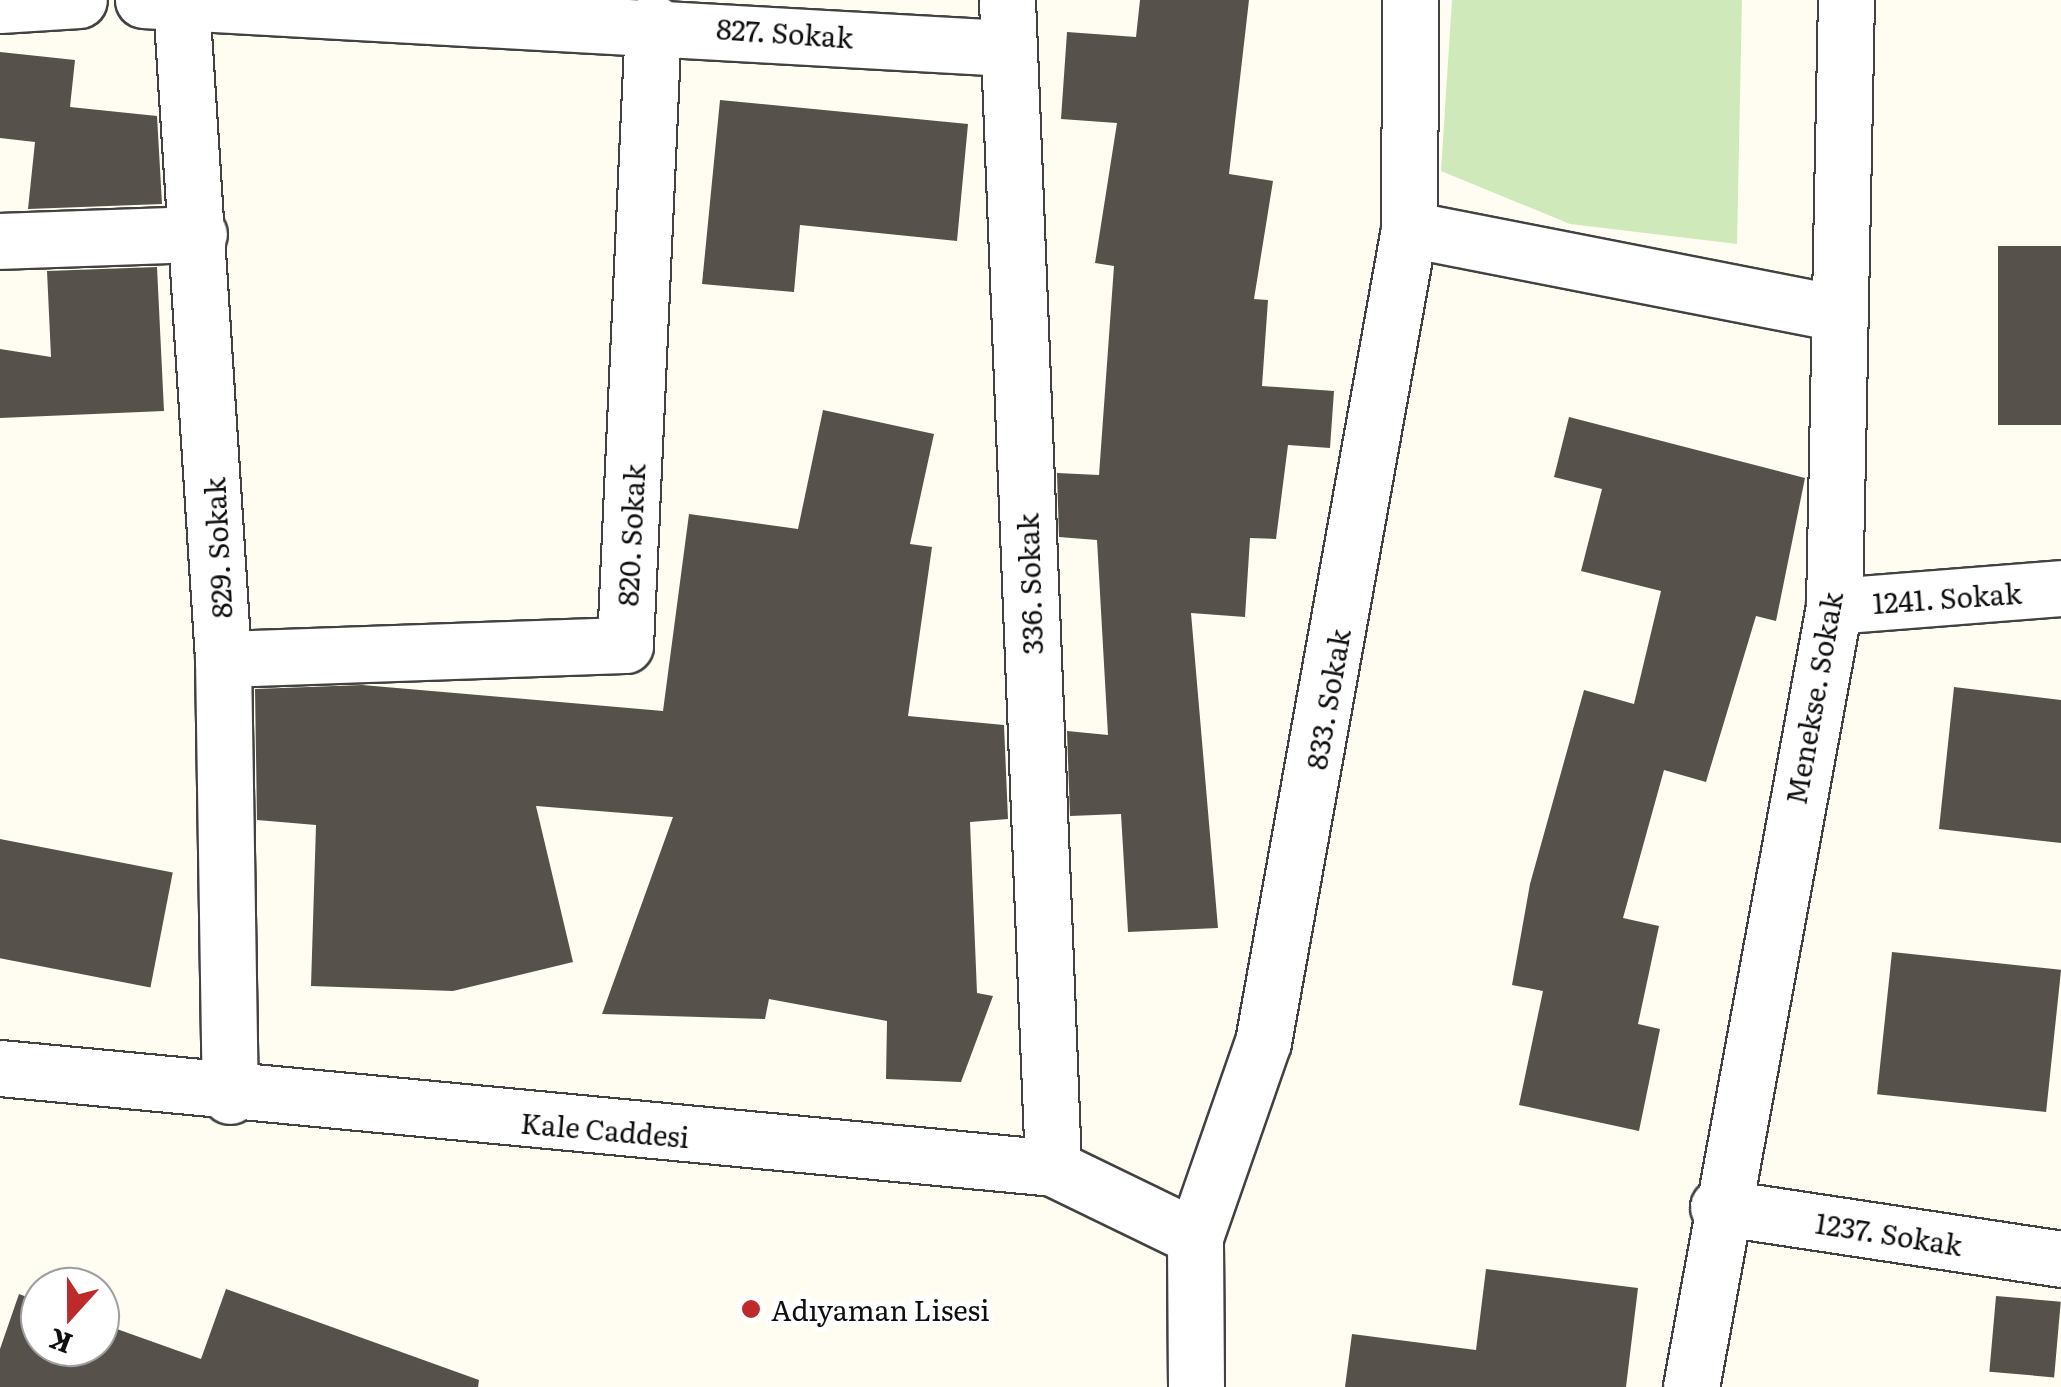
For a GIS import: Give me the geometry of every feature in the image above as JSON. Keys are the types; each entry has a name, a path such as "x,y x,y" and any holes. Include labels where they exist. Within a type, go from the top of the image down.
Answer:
{"street":[{"path":"0,5 79,0"},
{"name":"833. Sokak","path":"1196,1387 1195,1238 1264,1042 1409,229 1410,0"},
{"name":"Menekse. Sokak","path":"1691,1387 1718,1207 1834,606 1836,313 1846,0"},
{"name":"827. Sokak","path":"162,1 653,23 1007,24"},
{"name":"829. Sokak","path":"162,1 199,234 223,659 230,1096"},
{"name":"820. Sokak","path":"223,659 625,645 653,23"},
{"name":"336. Sokak","path":"1007,24 1053,1168"},
{"path":"1409,229 1836,313"},
{"path":"0,241 199,234"},
{"name":"1241. Sokak","path":"1834,606 2061,588"},
{"name":"Kale Caddesi","path":"0,1068 230,1096 1053,1168 1195,1238"},
{"name":"1237. Sokak","path":"1718,1207 2061,1259"}],"green space":[{"path":"1452,0 1742,0 1737,244 1570,224 1441,171"}],"building":[{"path":"1140,0 1249,0 1229,174 1273,181 1254,299 1268,300 1262,386 1334,391 1330,448 1288,445 1276,539 1250,538 1245,617 1191,613 1218,928 1128,932 1121,814 1070,816 1067,731 1108,735 1097,540 1059,537 1057,473 1099,475 1114,266 1095,263 1117,123 1061,119 1067,32 1136,37"},
{"path":"0,52 75,60 70,107 157,116 162,204 28,209 35,142 0,138"},
{"path":"720,100 968,124 957,241 800,225 794,292 702,284"},
{"path":"1998,246 2061,246 2061,425 1998,425"},
{"path":"157,267 164,411 0,418 0,349 51,357 47,271"},
{"path":"823,410 934,434 910,544 932,547 908,716 1004,725 1008,819 970,822 977,993 993,996 961,1082 886,1079 887,1021 769,999 765,1019 602,1014 673,817 536,806 573,962 453,991 311,986 316,825 257,820 255,689 362,685 663,711 689,514 798,529"},
{"path":"1569,417 1805,478 1776,621 1756,616 1706,782 1664,770 1623,918 1659,926 1638,1024 1660,1029 1639,1131 1519,1105 1543,991 1512,985 1530,884 1584,690 1634,704 1661,591 1581,571 1602,489 1554,477"},
{"path":"1954,687 2061,700 2061,843 1939,829"},
{"path":"0,839 173,873 150,987 0,958"},
{"path":"1892,952 2061,970 2046,1112 1877,1094"},
{"path":"1486,1269 1638,1288 1626,1387 1345,1387 1352,1334 1476,1350"},
{"path":"226,1289 479,1380 478,1387 0,1387 0,1349 19,1294 20,1367 120,1367 120,1330 201,1359"},
{"path":"1996,1296 2061,1302 2054,1377 1989,1372"}],"place":[{"name":"Adıyaman Lisesi","path":"751,1309"}]}
